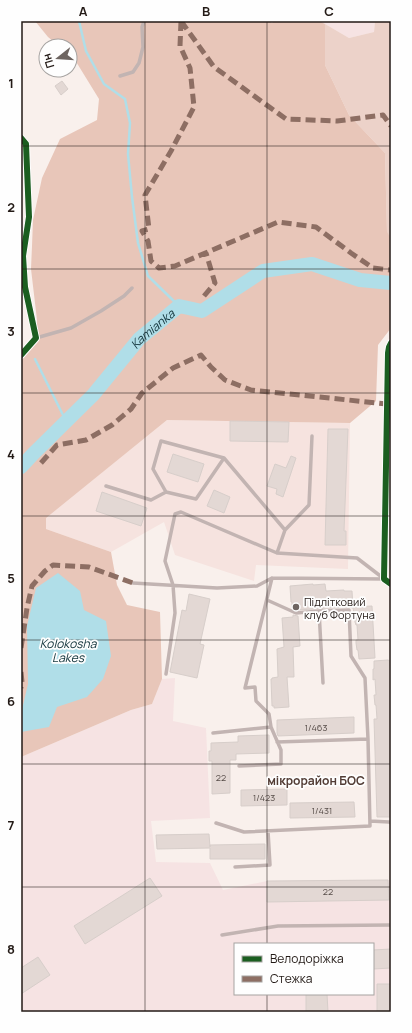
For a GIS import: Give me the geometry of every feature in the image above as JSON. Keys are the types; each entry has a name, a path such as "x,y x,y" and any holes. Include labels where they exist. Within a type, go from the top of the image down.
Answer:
{"street":[{"path":"21,138 26,144 29,217 23,256 25,287 36,338 21,355"},
{"path":"391,343 388,353 384,579 391,584"}],"lane":[{"path":"120,76 132,72 139,63 143,47 142,27 144,21"},
{"path":"36,338 71,328 124,296 132,288"},
{"path":"277,553 285,530 309,505 312,436"},
{"path":"166,492 153,469 161,441 224,458 285,530"},
{"path":"106,486 151,500 166,492 196,499 224,458"},
{"path":"166,674 175,613 173,585 165,561 175,514 181,512 277,553 357,558 384,579"},
{"path":"133,583 217,588 257,586 272,578 384,579"},
{"path":"239,766 281,764 281,750 270,727 269,714 256,701 255,688 245,688 272,578"},
{"path":"216,823 244,832 370,826 365,678 351,656 349,610 296,613 267,600"},
{"path":"320,611 323,683"},
{"path":"213,733 270,727"},
{"path":"277,742 368,739"},
{"path":"370,821 391,823"},
{"path":"236,867 270,865 268,831"},
{"path":"222,935 278,926 391,925"}],"shaded area":[{"path":"35,21 269,21 272,23 274,21 319,21 325,24 325,65 349,115 385,153 387,232 391,238 391,328 378,345 376,401 350,423 167,420 46,518 46,529 111,552 117,585 127,605 160,612 162,679 152,704 131,710 21,757 21,355 36,338 37,320 31,269 33,220 42,178 60,139 97,120 99,99 78,65 78,38 48,37"},
{"path":"319,21 375,21 374,32 349,38"},
{"path":"375,21 391,21 391,238 387,233 385,153 349,115 325,65 325,24 349,38 374,32"},
{"path":"167,420 350,423 348,569 256,565 254,581 175,555 164,522 111,552 46,529 45,518"},
{"path":"175,678 173,721 206,728 210,818 151,821 156,862 210,863 223,890 267,881 391,879 391,1012 21,1012 21,757 131,710 152,704 162,679"}],"water":[{"name":"Kolokosha Lakes","path":"58,573 80,591 84,610 106,621 111,656 103,679 87,697 57,707 49,727 21,732 21,714 28,684 27,626 36,588"}],"building":[{"path":"62,81 68,89 61,95 55,86"},
{"path":"230,421 289,422 288,442 230,441"},
{"path":"328,429 348,429 344,531 346,531 346,545 325,545"},
{"path":"173,454 204,464 198,482 167,472"},
{"path":"291,456 296,458 283,497 276,494 277,489 267,486 275,464 286,468"},
{"path":"214,490 230,497 224,513 207,506"},
{"path":"102,492 147,508 141,526 96,511"},
{"path":"325,584 326,591 352,591 353,608 297,610 292,608 290,586"},
{"path":"189,594 210,599 200,644 204,645 197,678 170,672 182,610 186,611"},
{"path":"372,606 375,658 359,659 356,643 356,640 358,640 357,625 355,622 353,607"},
{"path":"293,615 298,616 300,646 293,647 294,677 287,677 289,707 274,708 274,706 272,706 271,679 278,677 277,649 284,647 282,618 293,617"},
{"path":"374,661 390,661 391,688 391,817 377,817 374,719 377,719 373,669"},
{"path":"354,717 354,733 278,736 277,733 277,720"},
{"path":"269,735 269,753 236,754 236,760 230,760 230,793 212,794 212,761 209,761 211,743 238,742 238,736"},
{"path":"287,789 287,805 241,806 241,790"},
{"path":"354,802 355,817 290,818 290,803"},
{"path":"209,834 210,847 210,845 265,844 265,859 210,859 210,848 157,849 156,835"},
{"path":"150,878 162,896 85,944 74,926"},
{"path":"388,880 389,900 267,902 267,881"},
{"path":"391,949 391,968 374,969 374,950"},
{"path":"38,957 50,975 21,994 21,968"},
{"path":"377,984 391,984 391,1012 377,1012"},
{"path":"306,995 327,995 328,1012 306,1012"}],"waterway":[{"path":"79,21 86,51 104,84 125,99 130,123 128,154 132,197 138,243 148,276 179,306"},
{"name":"Kamianka","path":"21,467 93,395 139,339 179,306 202,311 263,271 312,264 360,280 391,283"},
{"path":"35,359 66,421"}],"marked path":[{"path":"181,21 180,46 190,68 194,107 171,151 145,195 149,229 142,231 148,241 151,261 159,268 175,266 278,222 316,227 373,268 391,270"},
{"path":"181,21 214,67 286,119 337,121 383,115 391,126"},
{"path":"204,296 215,283 206,253"},
{"path":"41,463 57,445 86,440 112,425 131,409 142,393 173,368 201,355 225,380 251,390 387,404"},
{"path":"21,648 32,586 45,571 53,565 89,567 133,583"},
{"path":"21,672 21,688"}],"cycle path":[{"path":"21,138 26,144 29,217 23,256 25,287 36,338 21,355"},
{"path":"391,343 388,353 384,579 391,584"}],"place":[{"name":"Підлітковий клуб Фортуна","path":"296,607"}],"district":[{"name":"мікрорайон БОС","path":"316,780"}]}
